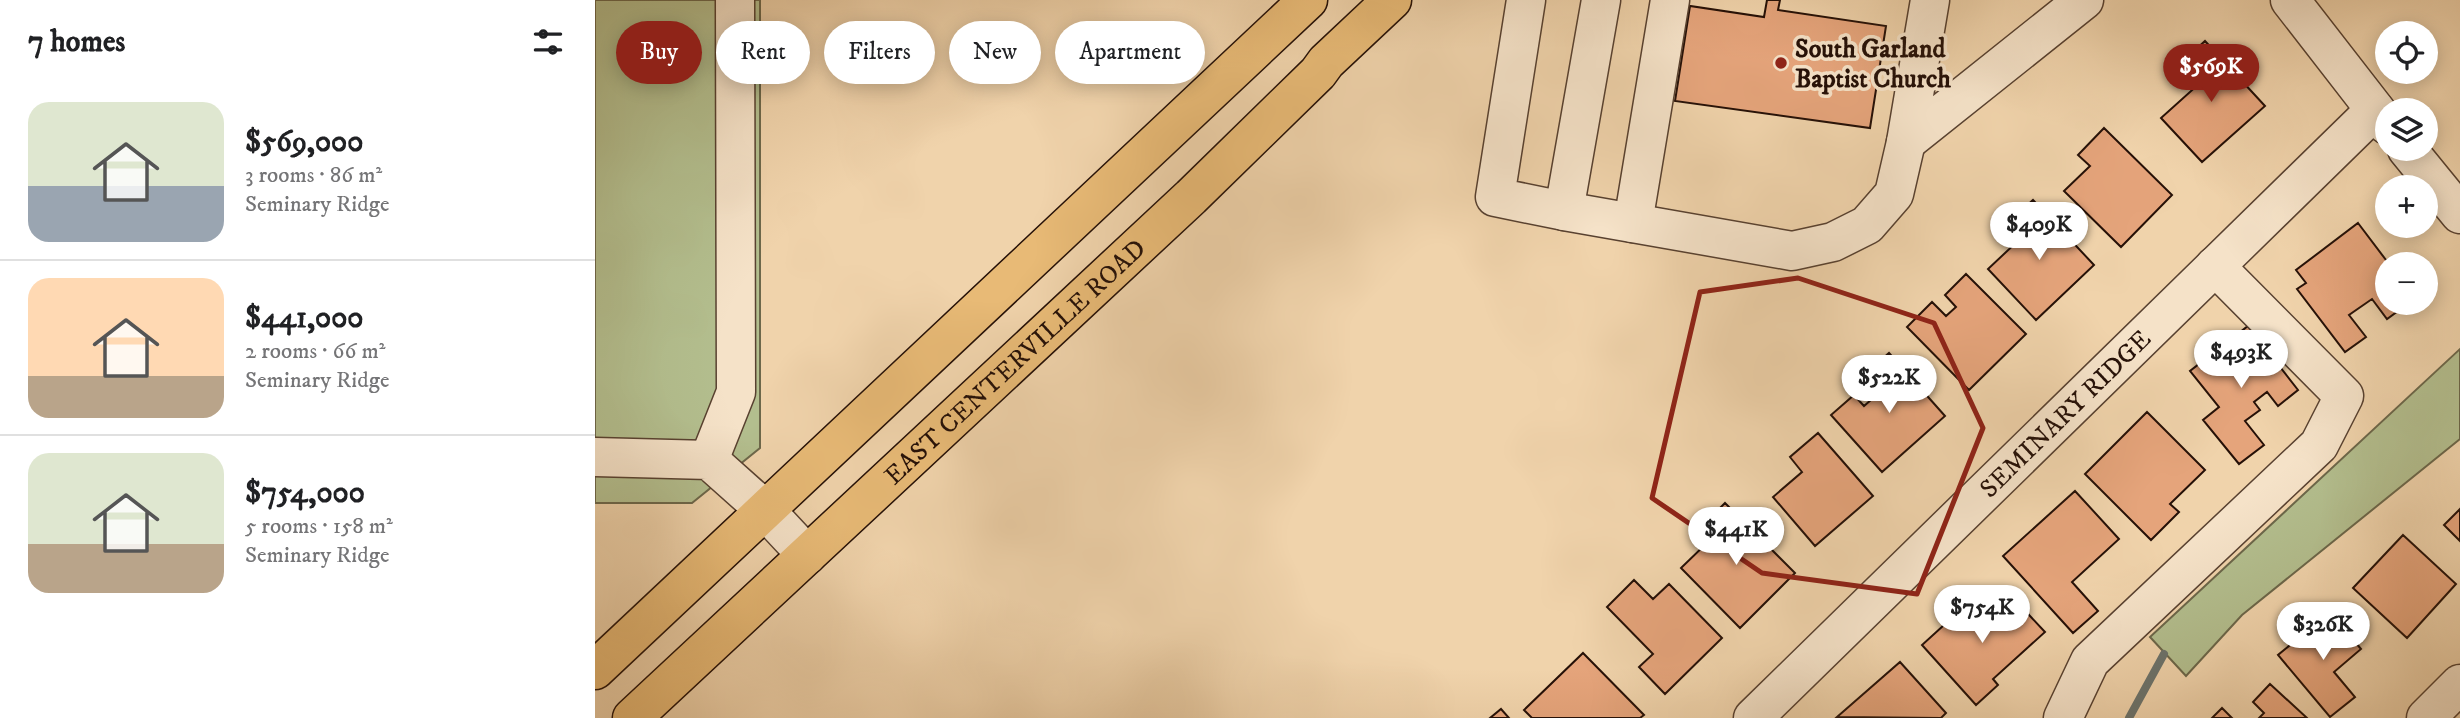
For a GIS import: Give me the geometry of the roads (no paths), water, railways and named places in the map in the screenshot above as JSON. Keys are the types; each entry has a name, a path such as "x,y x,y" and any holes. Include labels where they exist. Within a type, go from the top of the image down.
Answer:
{"main road":[{"path":"595,670 1308,0"},
{"name":"EAST CENTERVILLE ROAD","path":"632,718 1191,197 1392,0"}],"street":[{"path":"709,460 736,392 735,0"},
{"path":"1526,0 1495,197 1792,251 1833,242 1867,225 1894,194 1906,142 1930,0"},
{"path":"1564,211 1601,0"},
{"path":"1633,223 1669,0"},
{"path":"1906,142 2084,0"},
{"path":"2290,0 2375,109"},
{"name":"SEMINARY RIDGE","path":"1753,718 2214,265 2375,122"},
{"path":"2417,161 2460,214"},
{"path":"2063,718 2090,661 2319,445 2344,396 2214,265"},
{"path":"595,457 709,460 765,510 807,555"},
{"path":"2426,718 2460,684"}],"waterway":[{"path":"2129,718 2164,654"}],"place":[{"name":"South Garland Baptist Church","path":"1781,63"}]}
